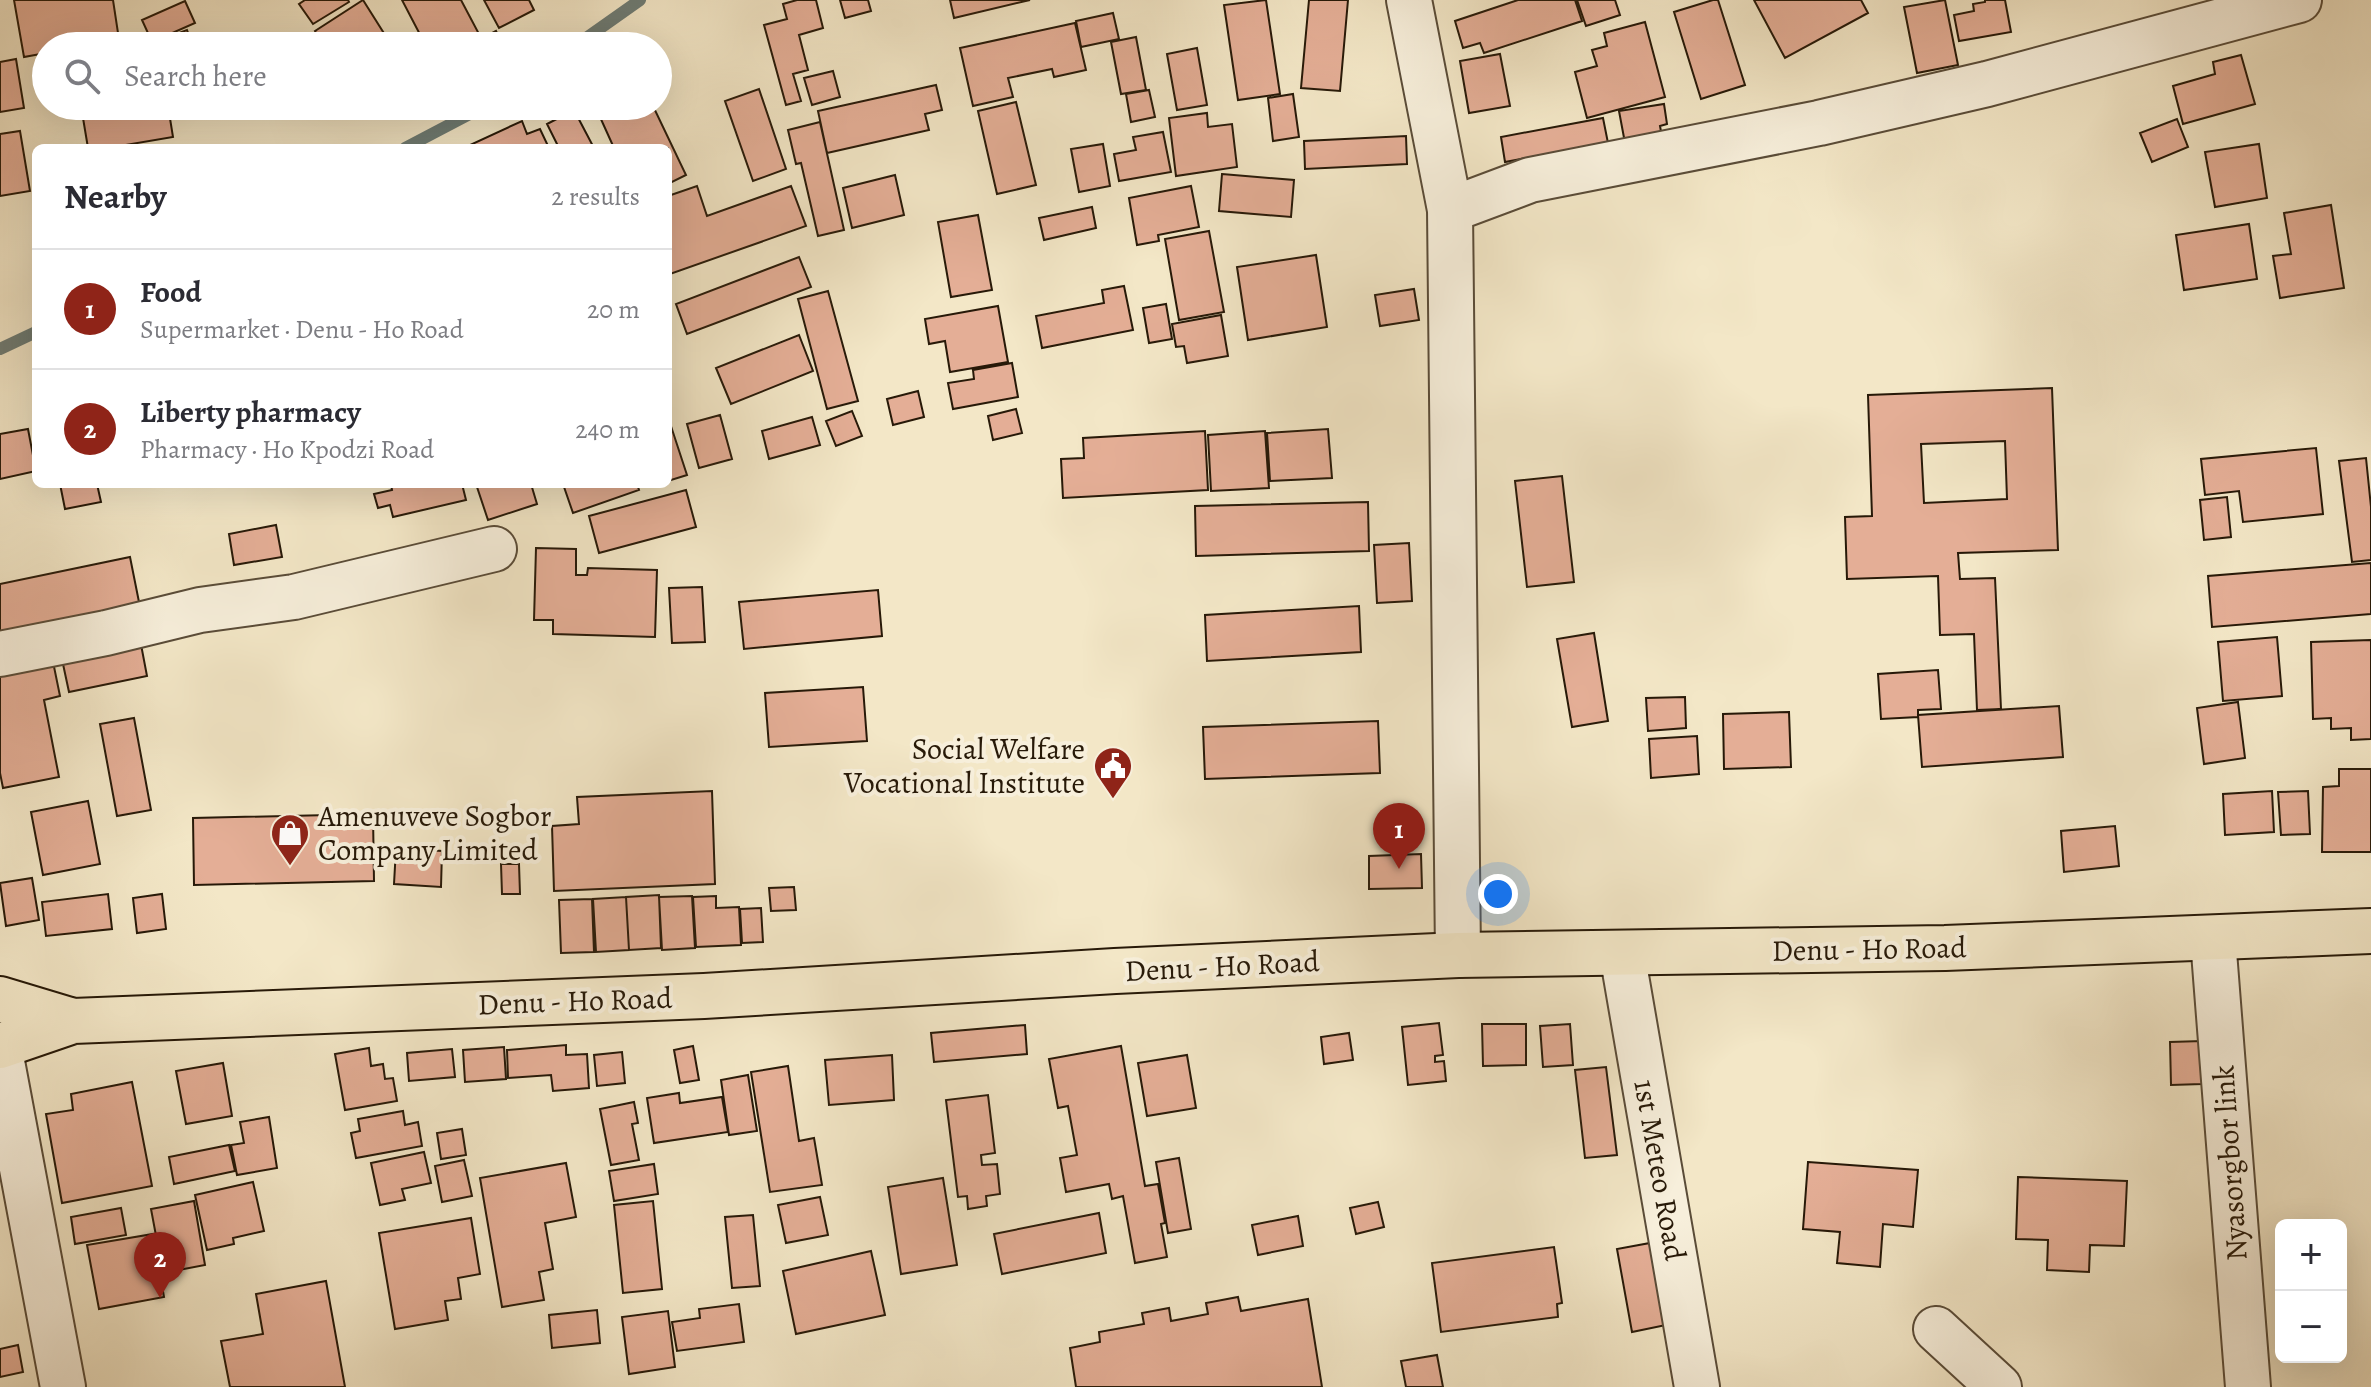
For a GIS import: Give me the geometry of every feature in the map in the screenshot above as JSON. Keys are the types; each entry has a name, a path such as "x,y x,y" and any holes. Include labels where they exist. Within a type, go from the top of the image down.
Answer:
{"main road":[{"name":"Denu - Ho Road","path":"0,1048 73,1021 704,996 1115,971 1458,955 1945,948 2371,931"},
{"name":"Denu - Ho Road","path":"0,999 73,1021"}],"street":[{"path":"1409,0 1450,210 1458,955"},
{"path":"1450,210 1530,180 1819,123 1973,88 2299,0"},
{"path":"0,654 200,610 294,597 494,549"},
{"name":"Nyasorgbor link","path":"2213,939 2248,1387"},
{"name":"1st Meteo Road","path":"1622,953 1697,1387"},
{"path":"0,1048 63,1387"},
{"path":"1936,1329 1999,1387"}],"building":[{"path":"14,0 113,0 118,32 32,32 32,56 24,57"},
{"path":"305,0 349,2 313,24 299,4"},
{"path":"363,0 383,32 316,32"},
{"path":"402,0 461,0 478,32 419,32"},
{"path":"484,0 529,0 534,10 499,28"},
{"path":"816,0 823,28 799,35 808,70 793,74 801,101 786,105 764,25 787,19 783,4"},
{"path":"840,0 868,0 871,11 845,18"},
{"path":"950,0 1030,0 954,18"},
{"path":"1266,0 1280,94 1238,100 1224,5"},
{"path":"1309,0 1348,0 1340,91 1301,88"},
{"path":"1518,0 1575,0 1582,21 1484,53 1480,43 1463,48 1455,21"},
{"path":"1577,0 1615,0 1620,15 1586,26"},
{"path":"1718,0 1745,85 1701,99 1674,12"},
{"path":"1754,0 1861,0 1868,13 1785,58"},
{"path":"1945,0 1958,65 1917,73 1904,7"},
{"path":"1985,0 2005,0 2011,32 1959,41 1954,15 1974,11 1973,4"},
{"path":"185,1 195,23 175,32 147,32 142,20"},
{"path":"1113,13 1119,39 1081,47 1076,21"},
{"path":"1645,22 1665,97 1587,118 1575,72 1597,66 1592,50 1607,46 1604,33"},
{"path":"1075,23 1086,70 1054,77 1052,69 1008,78 1013,97 973,106 960,48"},
{"path":"1136,37 1146,90 1121,94 1111,42"},
{"path":"1197,48 1207,105 1177,110 1167,54"},
{"path":"1500,54 1510,106 1469,113 1460,61"},
{"path":"2241,55 2255,104 2183,124 2173,86 2215,74 2213,62"},
{"path":"16,59 24,108 0,112 0,62"},
{"path":"833,71 840,97 812,105 804,78"},
{"path":"936,85 942,110 925,114 929,130 827,153 818,111"},
{"path":"759,89 786,169 753,181 725,101"},
{"path":"1149,90 1155,117 1131,122 1126,94"},
{"path":"1293,94 1299,137 1273,141 1268,98"},
{"path":"1016,102 1036,185 997,194 978,111"},
{"path":"1664,104 1667,124 1660,126 1662,137 1625,143 1619,111"},
{"path":"1207,113 1208,127 1232,124 1237,167 1176,176 1169,118"},
{"path":"1603,118 1608,143 1505,162 1501,137"},
{"path":"2177,119 2188,147 2152,162 2140,133"},
{"path":"83,120 170,120 173,137 132,144 87,144"},
{"path":"555,120 579,120 592,144 557,144 547,124"},
{"path":"601,120 660,120 671,144 612,144"},
{"path":"522,121 527,134 540,129 547,144 472,144"},
{"path":"820,122 844,230 818,236 801,163 796,164 788,130"},
{"path":"20,131 30,191 0,196 0,134"},
{"path":"1163,132 1171,172 1119,181 1114,154 1136,150 1133,137"},
{"path":"1406,136 1407,164 1305,169 1304,141"},
{"path":"1103,144 1110,186 1079,192 1071,149"},
{"path":"2259,144 2267,198 2215,207 2205,152"},
{"path":"672,146 686,175 672,182"},
{"path":"1222,174 1294,180 1291,217 1219,211"},
{"path":"895,175 904,215 852,228 843,188"},
{"path":"697,186 707,216 791,186 806,226 672,273 672,195"},
{"path":"1191,186 1199,227 1158,235 1159,241 1137,245 1129,198"},
{"path":"2331,205 2344,288 2280,298 2273,256 2291,254 2284,213"},
{"path":"1092,207 1096,228 1044,240 1039,218"},
{"path":"978,215 992,290 951,297 938,222"},
{"path":"2249,224 2257,279 2184,290 2176,235"},
{"path":"1209,231 1224,312 1179,320 1165,239"},
{"path":"1316,255 1327,327 1248,340 1237,267"},
{"path":"799,257 811,287 687,334 676,304"},
{"path":"1124,286 1133,330 1042,348 1036,316 1104,303 1102,290"},
{"path":"1414,289 1419,320 1380,326 1375,295"},
{"path":"828,291 858,401 827,409 798,299"},
{"path":"1166,304 1172,339 1149,343 1143,308"},
{"path":"998,306 1008,362 950,372 945,341 929,344 925,319"},
{"path":"1221,315 1228,356 1187,363 1184,346 1176,347 1172,324"},
{"path":"799,335 813,371 731,404 716,368"},
{"path":"1012,363 1018,397 953,409 948,383 974,379 973,370"},
{"path":"2052,388 2058,550 1958,553 1960,579 1995,578 2001,709 1977,710 1974,634 1940,635 1938,576 1847,579 1845,517 1872,516 1868,395","holes":["2005,441 2007,499 1924,503 1921,444"]},
{"path":"918,391 924,417 893,425 887,399"},
{"path":"1016,409 1022,433 993,440 988,416"},
{"path":"852,411 862,436 836,446 826,421"},
{"path":"720,415 732,459 699,468 687,424"},
{"path":"812,417 820,445 769,459 762,431"},
{"path":"28,429 32,472 0,479 0,434"},
{"path":"672,429 687,475 672,480"},
{"path":"1328,429 1332,478 1270,481 1267,433"},
{"path":"1205,431 1208,490 1063,498 1061,459 1084,458 1083,438"},
{"path":"1265,431 1269,488 1211,491 1208,435"},
{"path":"2316,448 2323,514 2243,522 2239,491 2205,495 2201,459"},
{"path":"2366,458 2371,507 2371,560 2352,562 2339,461"},
{"path":"1562,476 1574,582 1527,587 1515,481"},
{"path":"61,488 98,488 101,502 65,509"},
{"path":"463,488 466,500 393,517 390,505 378,508 374,494 392,490"},
{"path":"477,488 532,488 537,504 488,520"},
{"path":"564,488 638,488 639,490 573,513"},
{"path":"686,490 696,527 599,553 589,516"},
{"path":"2227,497 2231,537 2204,540 2200,500"},
{"path":"1368,502 1369,551 1196,556 1195,506"},
{"path":"276,525 282,557 234,565 229,534"},
{"path":"1409,543 1412,601 1377,603 1374,545"},
{"path":"536,548 576,549 576,575 587,575 588,568 657,570 655,637 553,634 553,620 534,620"},
{"path":"130,557 140,607 0,636 0,584"},
{"path":"2371,563 2371,614 2212,627 2208,576"},
{"path":"702,587 705,642 672,643 669,588"},
{"path":"878,590 882,636 744,649 739,602"},
{"path":"1359,606 1361,652 1207,661 1205,615"},
{"path":"1594,633 1608,721 1572,727 1557,639"},
{"path":"139,634 147,676 69,692 60,650"},
{"path":"2277,637 2282,696 2223,701 2218,642"},
{"path":"2371,640 2371,739 2351,740 2351,728 2331,729 2331,718 2313,719 2311,642"},
{"path":"51,652 60,696 44,700 59,777 3,788 0,773 0,663"},
{"path":"1938,670 1941,709 1918,710 1918,717 1881,719 1878,674"},
{"path":"863,687 867,741 769,747 765,693"},
{"path":"1685,697 1686,728 1648,731 1646,698"},
{"path":"2238,702 2245,758 2204,764 2197,708"},
{"path":"2059,706 2063,757 1922,767 1918,715"},
{"path":"1789,712 1791,767 1724,769 1723,714"},
{"path":"134,718 151,810 117,816 100,724"},
{"path":"1378,721 1380,773 1205,779 1203,727"},
{"path":"1697,736 1699,774 1651,778 1649,739"},
{"path":"2339,769 2371,769 2371,852 2322,852 2323,787 2339,786"},
{"path":"712,791 715,884 554,891 552,826 579,824 577,797"},
{"path":"2272,791 2274,832 2225,835 2223,794"},
{"path":"2308,791 2310,834 2281,835 2278,792"},
{"path":"88,801 100,864 43,875 31,812"},
{"path":"373,814 374,881 194,885 193,818"},
{"path":"2115,826 2119,866 2064,872 2061,831"},
{"path":"396,848 442,851 441,887 394,884"},
{"path":"1421,854 1422,888 1369,889 1369,856"},
{"path":"501,864 519,864 520,894 502,894"},
{"path":"32,878 39,920 6,926 0,883"},
{"path":"794,887 796,910 771,911 769,888"},
{"path":"108,894 112,929 46,936 42,902"},
{"path":"162,894 166,929 137,933 133,898"},
{"path":"659,895 661,948 629,950 626,897"},
{"path":"692,896 695,948 662,950 659,897"},
{"path":"716,896 716,908 739,907 741,945 696,947 693,897"},
{"path":"626,897 629,950 596,952 593,899"},
{"path":"592,899 594,952 561,953 559,900"},
{"path":"761,908 763,942 742,943 740,909"},
{"path":"1439,1023 1443,1055 1435,1056 1435,1062 1444,1061 1446,1081 1408,1085 1402,1027"},
{"path":"1482,1024 1526,1024 1526,1065 1483,1066"},
{"path":"1570,1024 1573,1065 1543,1067 1540,1026"},
{"path":"1025,1025 1027,1054 934,1062 931,1033"},
{"path":"1349,1033 1353,1060 1324,1064 1321,1037"},
{"path":"2202,1041 2202,1084 2171,1085 2170,1042"},
{"path":"566,1045 566,1055 587,1054 589,1088 553,1091 551,1075 508,1078 507,1050"},
{"path":"693,1046 699,1080 680,1083 674,1050"},
{"path":"1121,1046 1145,1186 1158,1184 1165,1223 1161,1224 1167,1257 1135,1263 1123,1196 1112,1199 1109,1184 1066,1192 1060,1158 1077,1155 1068,1106 1058,1108 1049,1059"},
{"path":"504,1047 506,1079 465,1082 463,1050"},
{"path":"369,1048 371,1066 383,1064 385,1079 393,1078 397,1101 345,1110 335,1054"},
{"path":"452,1049 455,1077 409,1081 407,1053"},
{"path":"622,1052 625,1083 597,1086 594,1055"},
{"path":"892,1055 894,1100 829,1105 825,1060"},
{"path":"1187,1055 1196,1108 1147,1116 1138,1063"},
{"path":"223,1063 232,1116 186,1124 176,1071"},
{"path":"788,1066 799,1141 814,1138 822,1185 770,1192 751,1072"},
{"path":"1606,1067 1617,1155 1585,1158 1575,1070"},
{"path":"748,1075 757,1131 729,1135 721,1080"},
{"path":"132,1082 152,1186 62,1203 46,1114 73,1110 71,1094"},
{"path":"679,1093 680,1103 722,1097 728,1132 654,1143 647,1098"},
{"path":"988,1095 995,1153 981,1155 982,1165 997,1164 1000,1194 986,1196 987,1206 968,1209 967,1196 958,1197 946,1100"},
{"path":"634,1102 638,1123 632,1124 639,1160 611,1165 600,1109"},
{"path":"403,1111 405,1125 418,1122 422,1146 356,1158 351,1133 360,1131 358,1119"},
{"path":"269,1117 277,1168 237,1175 231,1145 244,1143 240,1122"},
{"path":"462,1129 466,1155 441,1159 437,1133"},
{"path":"229,1145 235,1171 174,1184 169,1157"},
{"path":"424,1152 431,1183 402,1189 405,1200 380,1205 371,1163"},
{"path":"1179,1158 1191,1229 1168,1233 1156,1162"},
{"path":"464,1160 472,1196 442,1202 435,1166"},
{"path":"1808,1162 1918,1170 1913,1227 1883,1224 1880,1267 1837,1263 1840,1232 1803,1229"},
{"path":"566,1163 576,1217 545,1223 553,1269 539,1272 544,1300 502,1307 480,1178"},
{"path":"654,1164 658,1194 614,1201 609,1171"},
{"path":"2018,1177 2127,1181 2124,1246 2090,1245 2089,1272 2047,1270 2048,1240 2016,1239"},
{"path":"943,1178 957,1265 901,1274 888,1187"},
{"path":"253,1182 264,1231 233,1238 234,1244 207,1250 195,1195"},
{"path":"820,1197 828,1235 786,1243 778,1205"},
{"path":"194,1201 205,1265 163,1273 151,1209"},
{"path":"653,1201 662,1289 623,1293 614,1205"},
{"path":"1378,1202 1384,1227 1356,1234 1350,1208"},
{"path":"121,1208 126,1235 75,1244 71,1217"},
{"path":"1099,1213 1106,1253 1002,1274 994,1234"},
{"path":"753,1215 760,1286 732,1288 725,1217"},
{"path":"1298,1216 1303,1246 1258,1255 1252,1225"},
{"path":"471,1218 480,1274 458,1278 461,1299 445,1301 448,1320 395,1329 379,1233"},
{"path":"153,1234 164,1297 99,1309 87,1245"},
{"path":"1650,1243 1666,1325 1632,1332 1617,1249"},
{"path":"1554,1247 1562,1303 1557,1304 1558,1317 1441,1332 1432,1263"},
{"path":"871,1251 885,1315 796,1334 783,1271"},
{"path":"326,1281 345,1387 230,1387 221,1341 263,1334 256,1294"},
{"path":"1238,1297 1241,1311 1308,1299 1322,1387 1076,1387 1070,1348 1100,1342 1099,1332 1144,1324 1142,1313 1169,1308 1171,1321 1208,1314 1206,1303"},
{"path":"739,1304 744,1342 677,1351 672,1322 700,1318 699,1309"},
{"path":"597,1310 600,1343 552,1348 549,1315"},
{"path":"668,1311 675,1367 629,1374 622,1317"},
{"path":"18,1345 23,1372 0,1377 0,1349"},
{"path":"1437,1355 1443,1387 1406,1387 1401,1361"}],"waterway":[{"path":"595,32 640,0"},
{"path":"413,144 458,120"},
{"path":"0,349 32,334"}],"place":[{"name":"Social Welfare Vocational Institute","path":"1113,800"},
{"name":"Amenuveve Sogbor Company Limited","path":"290,867"},
{"name":"Food","path":"1399,869"},
{"name":"Liberty pharmacy","path":"160,1298"}]}
